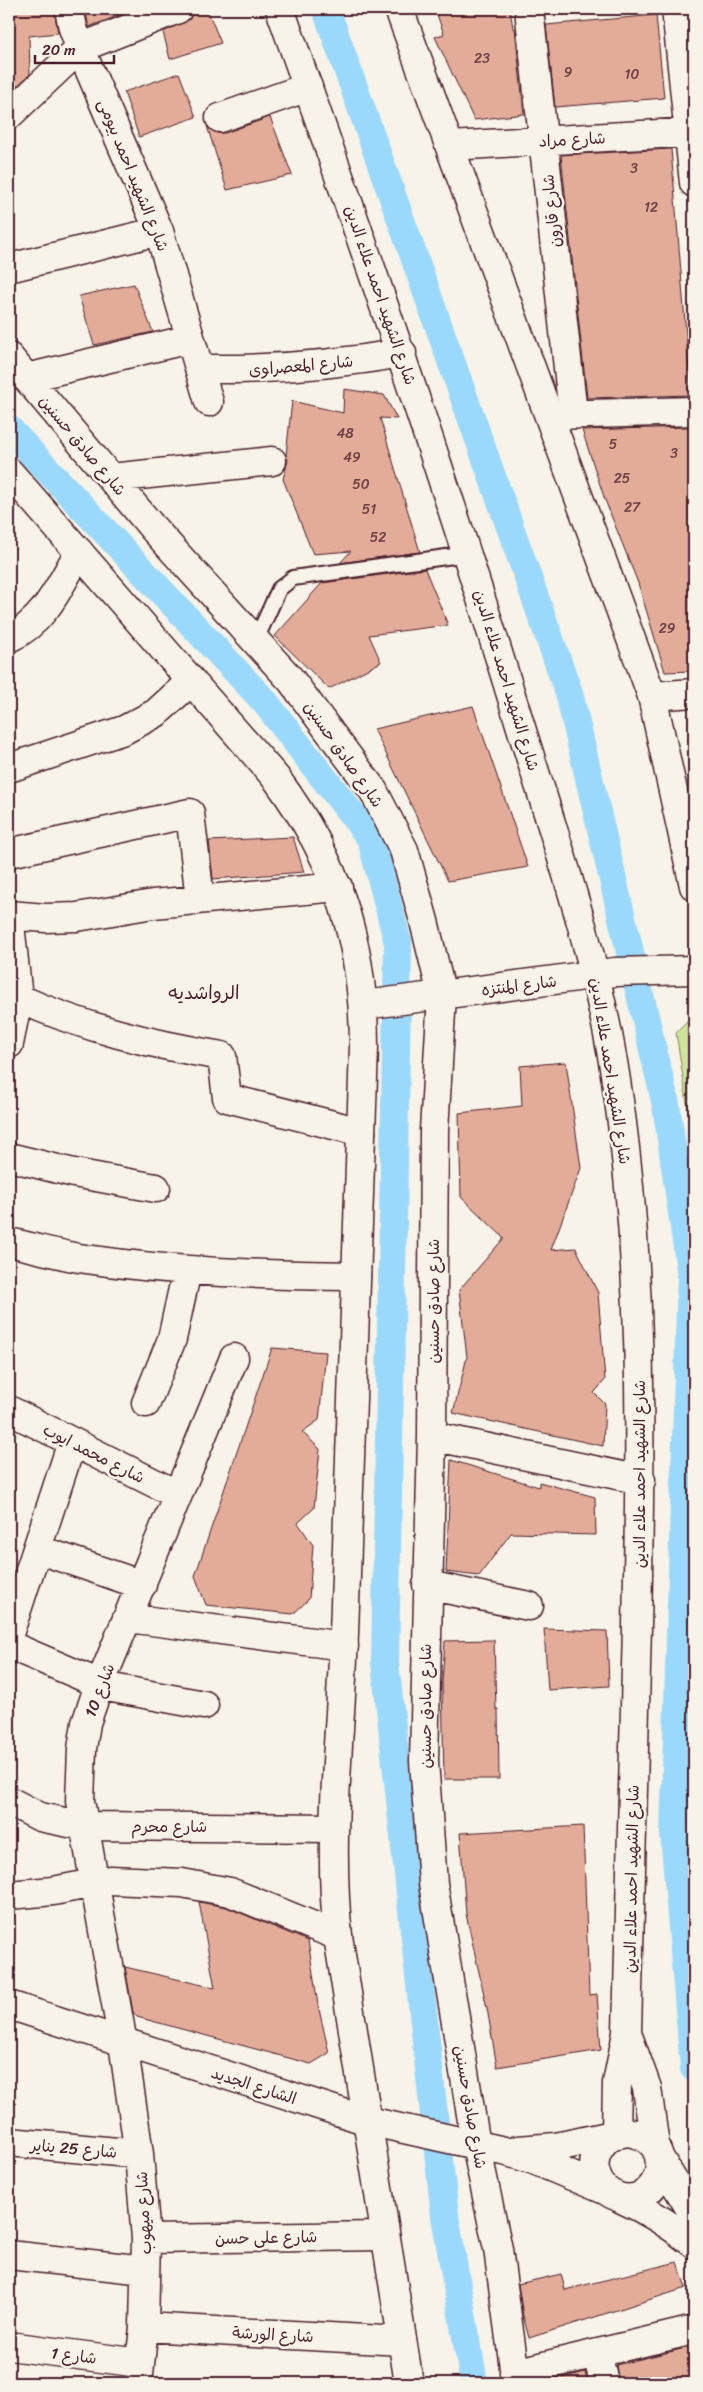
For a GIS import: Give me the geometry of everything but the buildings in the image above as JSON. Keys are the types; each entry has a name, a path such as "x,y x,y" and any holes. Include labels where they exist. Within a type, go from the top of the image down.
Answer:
{"street":[{"name":"شارع الشهيد احمد بيومى","path":"69,9 80,48 159,231 209,402"},
{"path":"9,115 80,48 178,9"},
{"name":"شارع الشهيد احمد علاء الدين","path":"280,9 402,353 605,973 632,1210 639,1336 640,1480 627,2033 617,2083 612,2135"},
{"path":"400,9 450,146 560,415 652,696 694,886"},
{"name":"شارع قارون","path":"529,9 543,140 560,415"},
{"path":"676,9 692,132 694,183"},
{"path":"220,118 308,87"},
{"name":"شارع مراد","path":"450,146 692,132"},
{"path":"9,268 159,231"},
{"path":"26,378 190,339"},
{"name":"شارع المعصراوى","path":"200,369 301,367 402,353"},
{"name":"شارع صادق حسنين","path":"9,357 111,478 291,680 377,799 404,850 424,921 431,996 434,1130 432,1436 424,1761 433,1883 476,2145 498,2249 515,2378"},
{"path":"560,415 694,411"},
{"path":"111,478 272,461"},
{"path":"9,472 276,778 299,809 319,843 338,887 371,1004 361,1132 344,1646 334,1828 334,1895 338,1936 409,2383"},
{"path":"9,638 22,632 42,615 79,552"},
{"path":"9,768 124,730 156,713 191,681"},
{"path":"652,696 694,693"},
{"path":"9,852 190,813 200,898"},
{"path":"9,1044 18,998 9,915 46,918 77,917 200,898 338,887"},
{"name":"شارع المنتزه","path":"371,1004 605,973 694,970"},
{"path":"18,998 46,1011 124,1038 222,1056 227,1098 361,1132"},
{"path":"9,1157 74,1173 156,1188"},
{"path":"9,1242 78,1258 187,1270 356,1276"},
{"path":"146,1404 172,1339 187,1270"},
{"name":"شارع 10","path":"123,2043 80,1801 82,1749 86,1723 100,1684 234,1358"},
{"name":"شارع محمد ايوب","path":"9,1410 178,1496"},
{"path":"432,1436 640,1480"},
{"path":"9,1634 72,1442"},
{"path":"37,1549 142,1585"},
{"path":"427,1585 529,1606"},
{"path":"128,1618 344,1646"},
{"path":"9,1645 100,1684 134,1693 204,1705"},
{"name":"شارع محرم","path":"9,1801 40,1817 84,1826 334,1828"},
{"path":"9,1895 53,1891 110,1880 182,1883 230,1892 338,1936"},
{"name":"الشارع الجديد","path":"9,2005 368,2121 504,2151 563,2170 612,2194"},
{"name":"شارع الشهيد احمد علاء الدين","path":"627,2033 647,2088 657,2152 694,2215"},
{"name":"شارع ميهوب","path":"123,2043 139,2154 146,2239 144,2327 139,2373"},
{"path":"612,2194 631,2198 642,2195 658,2179 660,2168 657,2152 648,2138 638,2133 627,2132 612,2135 600,2146 594,2162 598,2180 612,2194 647,2210 672,2226 694,2244"},
{"name":"الشارع الجديد","path":"504,2151 556,2147 612,2135"},
{"name":"شارع 25 يناير","path":"9,2142 139,2154"},
{"name":"شارع على حسن","path":"146,2239 386,2236"},
{"path":"9,2254 145,2270"},
{"name":"شارع الورشة","path":"144,2327 402,2341"},
{"path":"515,2378 597,2353 694,2330"},
{"name":"شارع 1","path":"9,2346 139,2373"},
{"path":"597,2353 604,2383"}],"lane":[{"path":"256,640 279,589 293,578 468,554"}],"green space":[{"path":"694,1015 694,1147 676,1033"}],"waterway":[{"path":"326,9 569,693 666,1105 691,1275 674,1834 694,2068"},
{"path":"9,429 265,702 371,839 398,943 385,1662 445,2216 474,2383"}],"district":[{"name":"الرواشديه","path":"204,992"}]}
